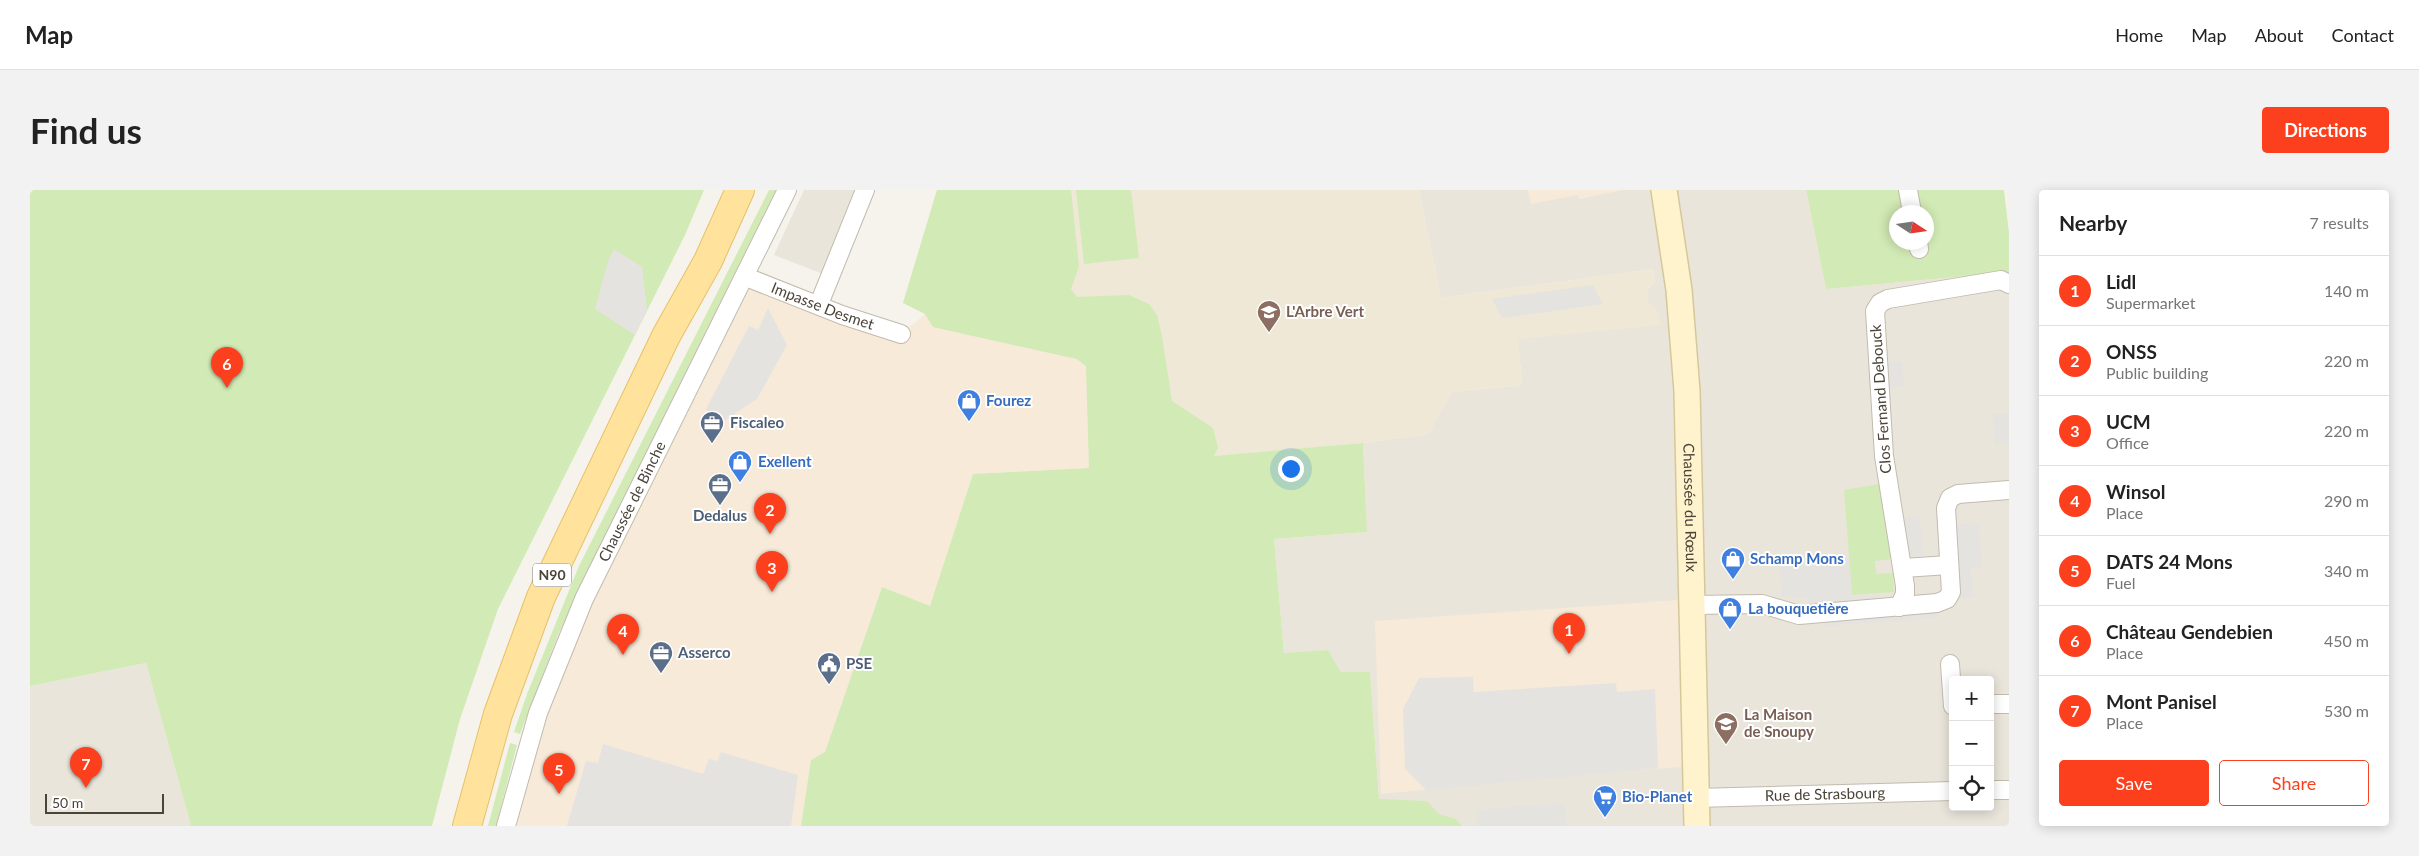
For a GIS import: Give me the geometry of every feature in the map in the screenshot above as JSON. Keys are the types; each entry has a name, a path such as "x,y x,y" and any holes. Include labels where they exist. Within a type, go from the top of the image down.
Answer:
{"main road":[{"name":"N90","path":"666,336 722,190"},
{"name":"N90","path":"467,826 498,714 541,597 666,336 708,262 740,190"},
{"name":"Chaussée du Rœulx","path":"1664,190 1674,250 1684,344 1693,605 1697,826"}],"street":[{"path":"708,262 712,236 728,190"},
{"name":"Chaussée de Binche","path":"506,826 538,713 584,599 746,277 787,190"},
{"path":"819,304 865,190"},
{"path":"1908,190 1911,205"},
{"name":"Impasse Desmet","path":"746,277 819,304 842,315 901,334"},
{"name":"Clos Fernand Debouck","path":"1899,607 1905,594 1903,568 1891,508 1884,456 1875,311 1880,302 1888,299 2001,280 2009,284"},
{"path":"1693,605 1762,604 1799,615 1937,603 1947,599 1951,592 1947,503 1952,496 1958,494 2009,490"},
{"path":"1903,568 1950,565"},
{"path":"1950,664 1951,676"},
{"path":"1994,704 2009,704"},
{"path":"1994,790 2009,790"},
{"name":"Rue de Strasbourg","path":"1696,798 1949,791"}],"shaded area":[{"path":"804,190 865,190 831,277 774,255"},
{"name":"L'Arbre Vert","path":"937,190 1419,190 1441,298 1653,269 1655,282 1647,290 1648,302 1656,307 1661,325 1518,339 1522,385 1452,392 1428,434 1363,443 1089,468 1086,366 1077,359 933,327 925,314 903,303"},
{"path":"1419,190 1806,190 1826,289 2009,272 2009,826 1381,826 1370,673 1341,672 1328,650 1284,654 1274,539 1367,532 1363,443 1428,434 1452,392 1522,385 1518,339 1648,302 1647,290 1655,282 1653,269 1441,298"},
{"path":"1528,190 1623,190 1579,199 1578,195 1531,204"},
{"path":"614,249 642,267 647,311 635,335 595,309 608,261"},
{"path":"746,277 901,334 925,314 1077,359 1086,366 1089,468 973,474 930,607 882,587 825,752 811,761 801,826 506,826 538,713"},
{"path":"1593,285 1603,304 1502,318 1492,299"},
{"path":"768,308 787,345 757,399 718,425 706,409 749,326 758,330"},
{"path":"1902,361 1904,386 1880,388 1878,363"},
{"path":"1993,414 2009,414 2009,443 1994,444"},
{"path":"1920,516 1923,555 1901,557 1893,519"},
{"path":"1979,523 1982,567 1971,568 1973,598 1952,599 1947,525"},
{"path":"1849,557 1852,596 1879,595 1880,609 1937,603 1938,618 1822,626 1821,613 1810,614 1808,598 1794,599 1789,596 1782,597 1779,563"},
{"path":"1693,599 1696,766 1618,771 1381,794 1375,621"},
{"path":"146,663 191,826 30,826 30,686"},
{"path":"1473,677 1474,692 1616,683 1617,692 1655,689 1658,768 1426,790 1405,769 1403,709 1419,678"},
{"path":"603,744 703,774 709,759 718,761 721,752 798,775 791,826 567,826 586,761 598,763"},
{"path":"1564,803 1567,826 1467,826 1477,825 1476,810"}],"green space":[{"path":"30,190 704,190 685,235 498,609 460,719 432,826 191,826 146,663 30,686"},
{"path":"769,190 776,190 588,570 558,635 520,734 514,732 527,694 579,566"},
{"path":"937,190 1071,190 1079,266 1071,289 1077,297 1129,295 1149,304 1157,315 1162,336 1172,401 1213,428 1218,448 1214,456 1363,443 1367,532 1274,539 1284,653 1328,650 1341,672 1370,672 1379,799 1427,801 1439,814 1456,819 1462,826 801,826 811,760 825,752 882,587 930,606 973,474 1089,468 1086,366 1077,359 933,327 925,314 903,303"},
{"path":"1076,190 1131,190 1139,258 1084,264"},
{"path":"1806,190 2004,190 2009,233 2009,272 1826,289"},
{"path":"1879,484 1891,559 1875,561 1876,574 1893,573 1894,592 1852,595 1844,490"},
{"path":"510,743 517,745 496,826 488,826"}],"place":[{"name":"L'Arbre Vert","path":"1269,333"},
{"name":"Château Gendebien","path":"227,388"},
{"name":"Fourez","path":"969,422"},
{"name":"Fiscaleo","path":"712,444"},
{"name":"Exellent","path":"740,483"},
{"name":"Dedalus","path":"720,506"},
{"name":"ONSS","path":"770,534"},
{"name":"Schamp Mons","path":"1733,580"},
{"name":"UCM","path":"772,592"},
{"name":"La bouquetière","path":"1730,630"},
{"name":"Lidl","path":"1569,654"},
{"name":"Winsol","path":"623,655"},
{"name":"Asserco","path":"661,674"},
{"name":"PSE","path":"829,685"},
{"name":"La Maison de Snoupy","path":"1726,745"},
{"name":"Mont Panisel","path":"86,788"},
{"name":"DATS 24 Mons","path":"559,794"},
{"name":"Bio-Planet","path":"1605,818"}]}
